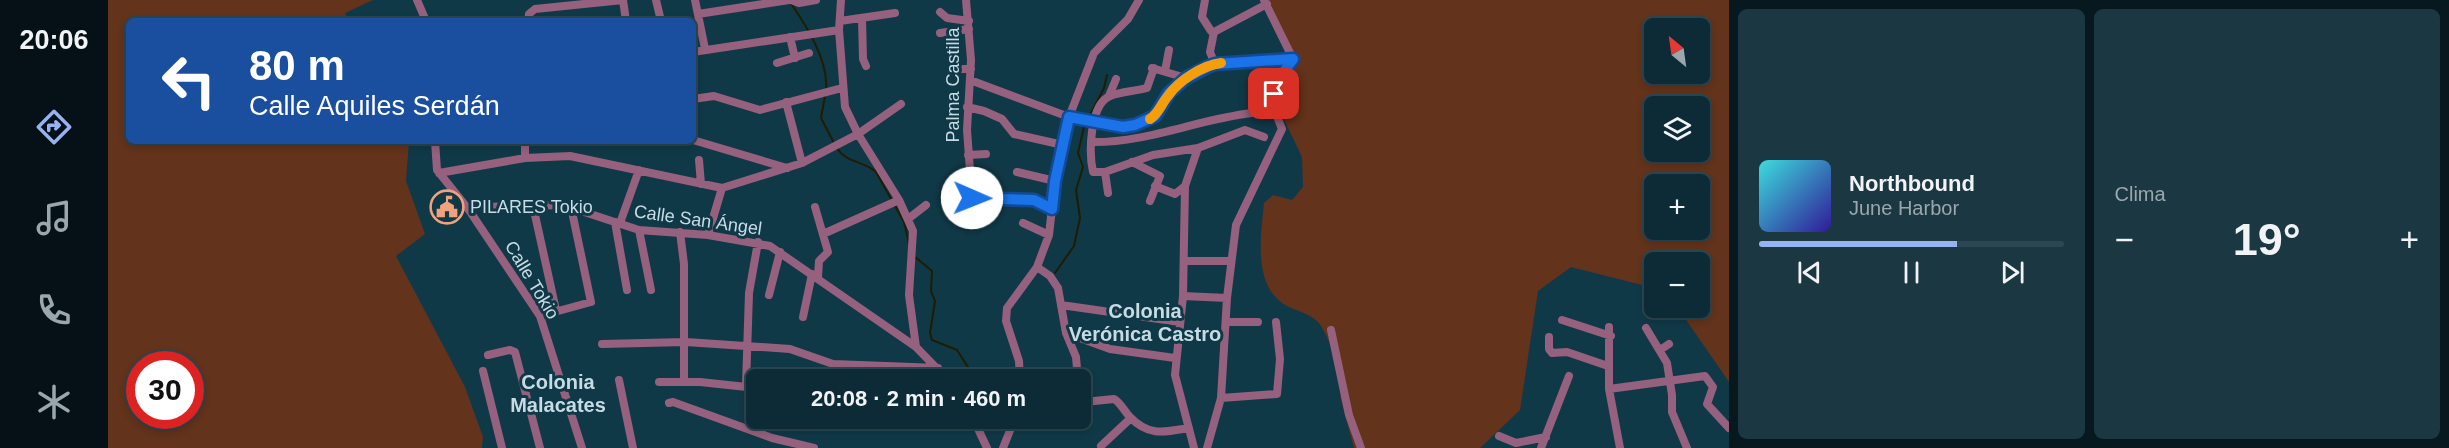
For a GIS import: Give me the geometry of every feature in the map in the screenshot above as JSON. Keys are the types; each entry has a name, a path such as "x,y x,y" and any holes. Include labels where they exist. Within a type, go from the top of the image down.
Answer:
{"street":[{"path":"417,0 425,18"},
{"path":"529,18 531,11 623,0 626,18"},
{"path":"656,0 661,18"},
{"path":"695,0 705,49"},
{"path":"698,14 788,0 799,3 816,0"},
{"path":"841,0 839,30 842,88 849,117 913,231 911,321 916,347"},
{"path":"1019,369 1006,314 1017,290 1037,267 1049,235 1055,181 1069,117 1094,53 1128,19 1140,0"},
{"path":"1205,0 1202,17 1214,32"},
{"path":"1215,64 1210,52 1214,32 1266,2 1293,59"},
{"name":"Palma Castilla","path":"967,4 971,69 967,107 968,155 972,198 1034,200 1052,209"},
{"path":"940,12 947,18 969,25"},
{"path":"840,21 895,13"},
{"path":"862,18 863,59 866,66"},
{"path":"940,33 969,25"},
{"path":"696,51 839,30"},
{"path":"790,37 795,58"},
{"path":"1165,71 1169,51"},
{"path":"777,63 809,53"},
{"path":"970,81 1069,117 1123,127 1135,125 1155,116 1169,93 1186,78 1215,64 1293,59"},
{"path":"1207,448 1221,398 1227,298 1236,225 1282,129 1272,108 1274,94 1283,73 1293,59"},
{"path":"1109,96 1147,87 1153,68 1186,78"},
{"path":"955,69 971,69"},
{"path":"1116,79 1109,96 1092,121 1093,172 1105,172 1154,155 1198,148 1245,130 1264,137"},
{"path":"696,99 714,96 760,110 842,88"},
{"path":"786,102 802,163"},
{"path":"435,144 435,162 439,173 525,158 585,158 722,188 802,163 858,134 901,104"},
{"path":"967,107 997,117 1014,134 1063,145"},
{"path":"1091,142 1134,139 1214,118 1252,113"},
{"path":"696,141 788,169"},
{"path":"525,144 525,158"},
{"path":"1194,448 1175,375 1175,358 1183,296 1185,186 1198,148"},
{"path":"968,155 986,153"},
{"path":"699,160 701,184"},
{"path":"1132,162 1159,173 1150,201"},
{"path":"627,290 617,223 639,170"},
{"path":"1017,172 1055,181"},
{"path":"1105,172 1108,194"},
{"name":"Calle Tokio","path":"439,173 469,210 540,315 582,448"},
{"path":"1155,186 1175,194 1185,186"},
{"path":"708,235 722,188"},
{"path":"823,234 895,202"},
{"path":"908,219 926,205"},
{"path":"533,206 556,310"},
{"name":"Calle San Ángel","path":"483,207 571,207 639,230 680,232 758,242 780,252 815,276 916,347 938,368"},
{"path":"540,315 591,302 571,207"},
{"path":"803,317 819,261 828,252 815,207"},
{"path":"1023,223 1049,235"},
{"path":"639,230 651,290"},
{"path":"680,232 684,264 686,342 684,382"},
{"path":"746,369 749,293 758,242"},
{"path":"769,295 780,252"},
{"path":"1184,261 1231,261"},
{"path":"1037,267 1055,281 1066,333 1076,357 1077,369"},
{"path":"1183,296 1227,298"},
{"path":"1061,305 1180,321"},
{"path":"1562,320 1611,336"},
{"path":"1221,398 1277,394 1280,359 1276,321"},
{"path":"1226,322 1258,322"},
{"path":"1609,327 1611,336 1608,366 1609,389 1620,448"},
{"path":"1646,328 1667,363 1673,418 1687,448"},
{"path":"1331,330 1344,392 1361,448"},
{"path":"1066,333 1110,349 1175,358"},
{"path":"1549,337 1550,351 1567,352 1608,366"},
{"path":"602,344 686,342 790,349 833,364 938,368"},
{"path":"1660,350 1669,344"},
{"path":"488,355 513,350 540,448"},
{"path":"483,371 502,448"},
{"path":"1541,448 1569,376"},
{"path":"1609,389 1706,376 1713,387 1707,404 1729,428"},
{"path":"619,380 633,448"},
{"path":"658,382 746,385"},
{"path":"1091,401 1114,399 1131,418 1154,433 1189,429"},
{"path":"669,403 673,402 772,438 814,448"},
{"path":"1101,446 1117,434 1131,418"},
{"path":"979,429 987,448"},
{"path":"1003,448 1011,429"},
{"path":"1499,436 1516,443 1546,437"},
{"path":"1546,437 1549,448"}],"shaded area":[{"path":"108,0 373,0 345,13 348,18 126,18 126,144 409,144 406,181 425,234 396,256 465,387 483,437 482,448 108,448"},
{"path":"1269,0 1729,0 1729,382 1685,318 1710,318 1710,252 1644,252 1644,285 1571,267 1538,291 1520,410 1480,448 1354,448 1340,396 1344,391 1325,333 1313,318 1282,303 1273,294 1263,270 1261,243 1264,203 1273,195 1292,200 1303,187 1302,157 1280,111 1282,94 1294,68 1275,22"}],"waterway":[{"path":"790,2 820,55 824,67 826,90"},
{"path":"1055,273 1074,246 1080,218 1076,190 1083,167 1078,153 1084,127 1104,88 1107,75"},
{"path":"825,96 821,118 834,143"},
{"path":"837,148 845,157 876,172 904,222 910,248"},
{"path":"914,256 932,271 931,291 935,301 930,333 932,340 957,350 969,369"}],"slow traffic":[{"path":"1150,119 1159,111 1169,93 1186,78 1207,67 1221,63"}],"place":[{"name":"PILARES Tokio","path":"447,207"}],"district":[{"name":"Colonia Verónica Castro","path":"1145,322"},
{"name":"Colonia Malacates","path":"558,394"}],"route":[{"path":"972,198 1034,200 1052,209 1055,181 1069,117 1103,121 1123,127 1135,125 1155,116 1169,93 1186,78 1215,64 1293,59 1283,73 1274,94"}]}
